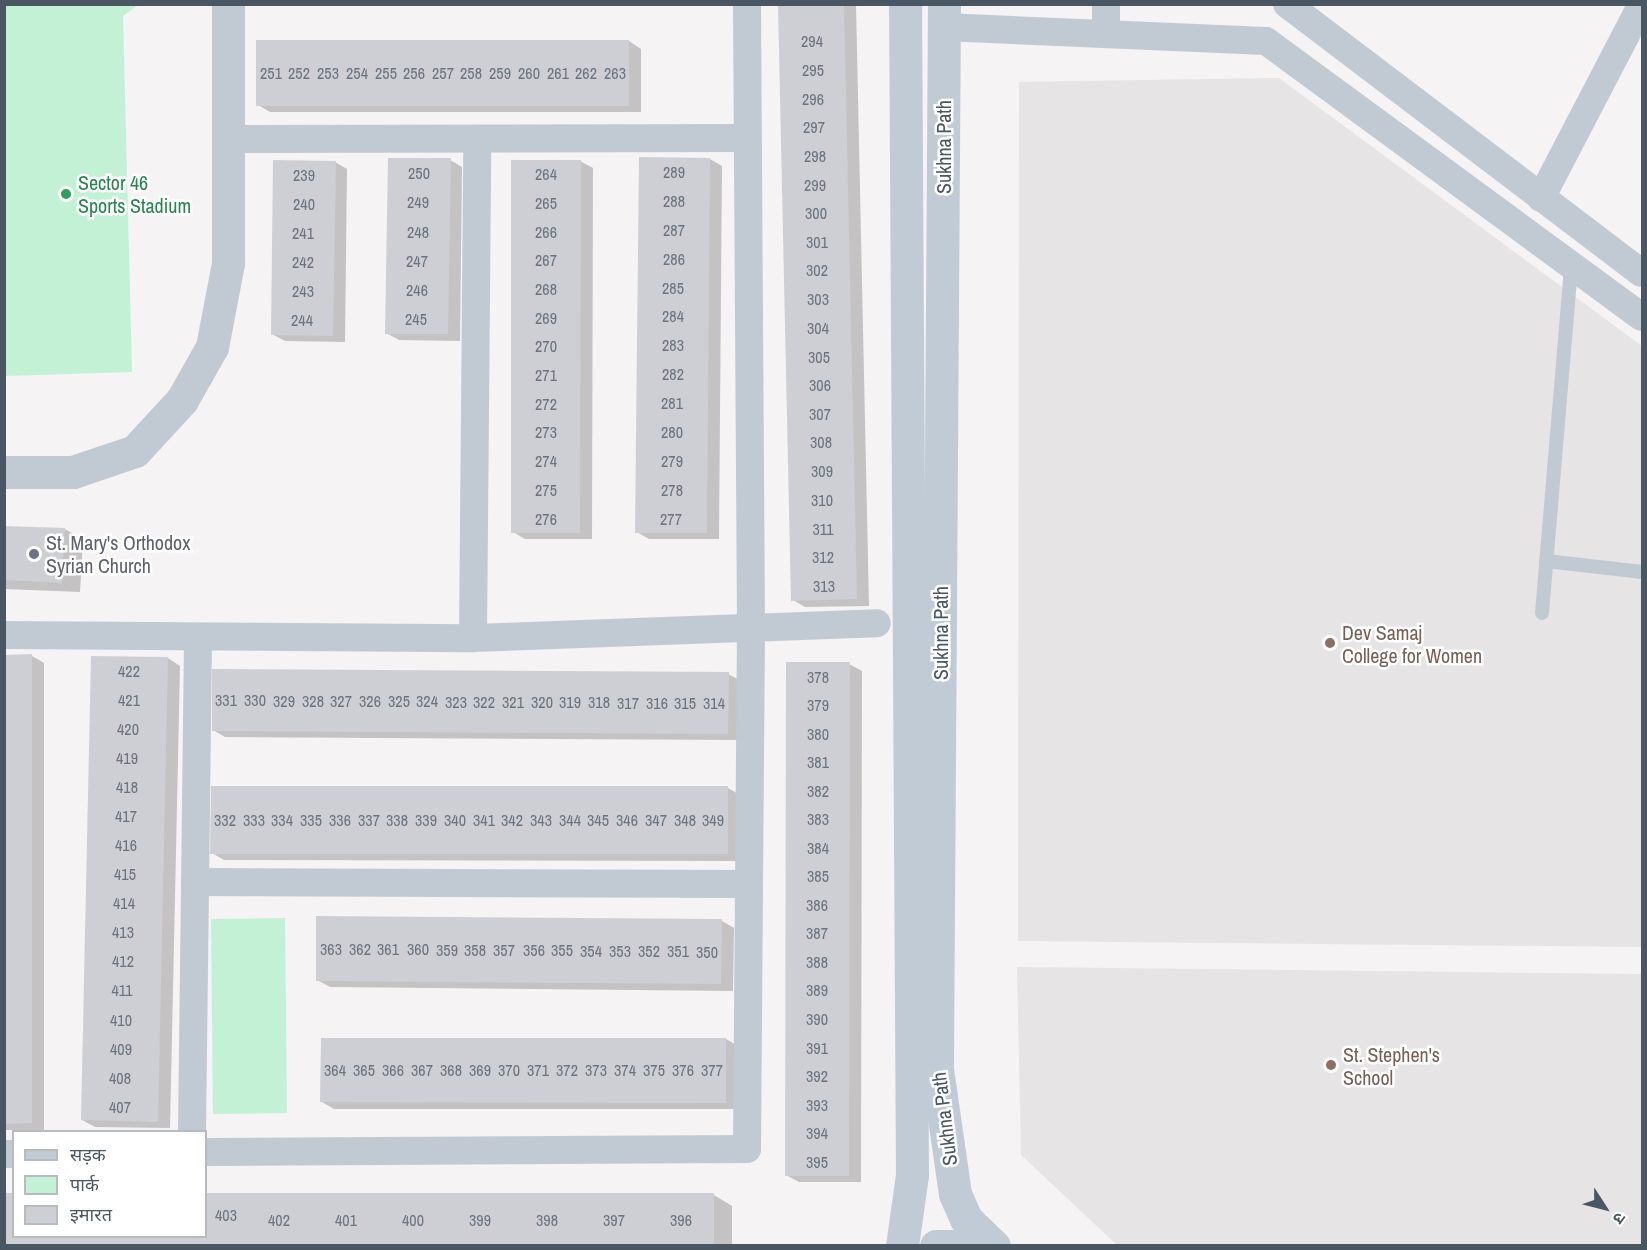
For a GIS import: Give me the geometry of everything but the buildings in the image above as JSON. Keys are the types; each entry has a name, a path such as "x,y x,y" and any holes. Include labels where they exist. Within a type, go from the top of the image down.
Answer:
{"main road":[{"name":"Sukhna Path","path":"902,1245 912,1174 905,4"},
{"name":"Sukhna Path","path":"944,16 937,1069 955,1194 966,1219 994,1245"},
{"path":"936,1245 979,1245"}],"street":[{"path":"4,472 73,472 135,450 182,400 212,347 228,263 228,4"},
{"path":"207,1152 747,1149 747,884 751,626 747,4"},
{"path":"1106,4 1106,34"},
{"path":"1287,4 1540,198 1642,273"},
{"path":"1540,198 1642,4"},
{"path":"944,16 1106,34 1266,41 1642,318"},
{"path":"228,139 747,138"},
{"path":"473,638 477,139"},
{"path":"4,635 473,638 877,623"},
{"path":"192,1130 198,637"},
{"path":"195,882 747,884"}],"lane":[{"path":"1542,613 1571,266"},
{"path":"1546,561 1642,572"}],"shaded area":[{"name":"Dev Samaj College for Women","path":"1279,78 1642,346 1642,947 1018,941 1019,82"},
{"name":"St. Stephen's School","path":"1017,967 1642,974 1642,1245 1117,1245 1021,1155"}],"green space":[{"name":"Sector 46 Sports Stadium","path":"4,5 138,5 123,16 132,372 5,376"},
{"path":"285,918 287,1113 213,1114 211,919"}],"place":[{"name":"Sector 46 Sports Stadium","path":"66,194"},
{"name":"St. Mary's Orthodox Syrian Church","path":"34,554"},
{"name":"Dev Samaj College for Women","path":"1330,643"},
{"name":"St. Stephen's School","path":"1331,1065"}]}
